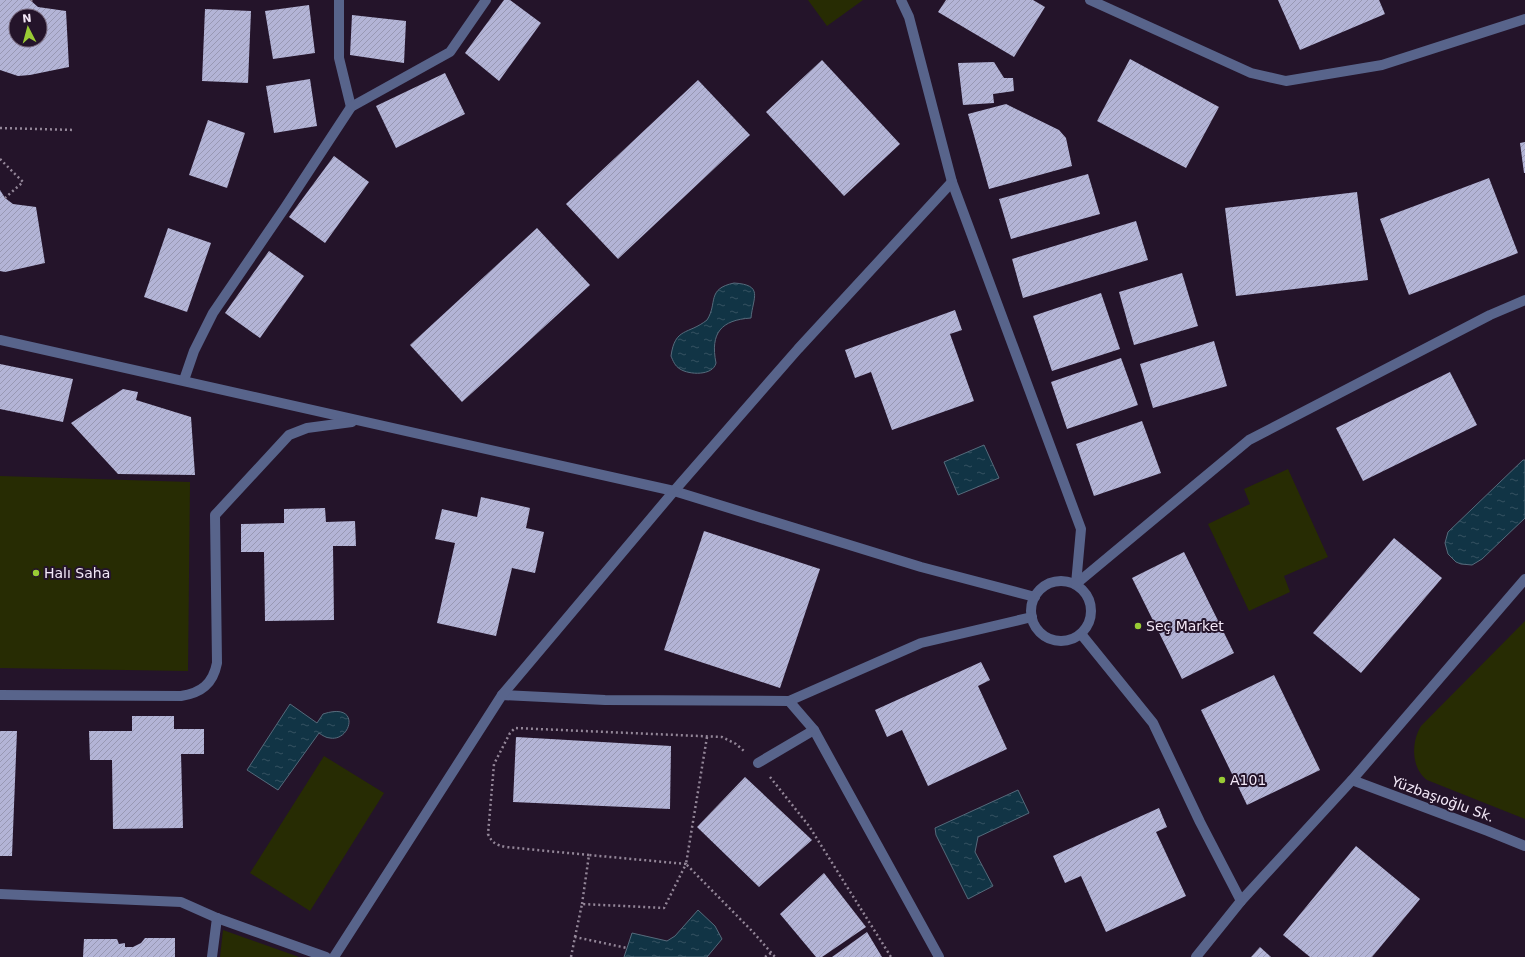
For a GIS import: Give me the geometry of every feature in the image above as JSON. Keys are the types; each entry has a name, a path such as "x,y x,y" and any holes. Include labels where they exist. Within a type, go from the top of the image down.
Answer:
{"street":[{"path":"339,0 340,58 351,107"},
{"path":"184,380 194,351 212,313 284,209 351,107 450,52 486,0"},
{"path":"1090,0 1251,73 1286,81 1382,65 1525,19"},
{"path":"904,1 952,182 1081,529 1076,584"},
{"path":"334,957 502,695 674,491 798,349 952,182"},
{"path":"1076,584 1249,440 1490,315 1525,300"},
{"path":"0,340 184,380 360,422 674,491 921,568 1035,597"},
{"path":"0,695 180,696 196,692 209,683 215,674 217,663 215,515 289,435 307,428 360,422"},
{"path":"1196,957 1241,901 1352,780 1525,579"},
{"path":"1067,581 1076,584 1089,598 1091,616 1088,626 1081,634 1072,639 1062,641 1052,640 1042,635 1035,627 1032,617 1031,607 1035,597 1040,589 1053,582 1067,581"},
{"path":"502,695 605,700 789,702 921,643 1032,617"},
{"path":"1081,634 1153,723 1200,822 1241,901"},
{"path":"789,702 814,730 939,957"},
{"path":"758,763 814,730"},
{"name":"Yüzbaşıoğlu Sk.","path":"1352,780 1525,846"},
{"path":"0,894 181,902 217,918 326,957"},
{"path":"212,957 217,918"}],"path":[{"path":"0,128 75,130"},
{"path":"0,159 23,182 5,198"},
{"path":"774,957 753,932 686,864 506,847 497,845 492,841 488,834 494,764 512,730 515,728 722,737 736,744 758,763 809,826 891,957"},
{"path":"582,904 664,908 686,864 707,737"},
{"path":"571,957 582,904 589,855"},
{"path":"575,937 627,948"},
{"path":"765,957 771,952"}],"green space":[{"path":"808,0 863,0 827,26"},
{"path":"1288,469 1328,557 1284,576 1290,592 1249,611 1208,524 1250,504 1244,489"},
{"path":"0,476 190,482 188,671 0,668"},
{"path":"1525,621 1525,819 1427,780 1418,769 1415,762 1414,747 1415,740 1421,726"},
{"path":"324,756 384,793 310,911 250,873"},
{"path":"223,930 299,957 220,957"}],"water":[{"path":"734,283 750,286 753,289 754,298 751,318 732,322 725,325 720,330 715,344 716,363 710,370 695,373 680,369 675,365 671,356 676,340 683,333 707,320 716,293 725,286"},
{"path":"984,445 999,478 958,495 944,462"},
{"path":"1523,460 1525,460 1525,518 1482,559 1472,565 1456,562 1448,554 1445,543 1448,532"},
{"path":"290,704 317,723 323,714 335,711 344,713 348,717 349,723 343,734 337,738 327,738 319,733 278,790 247,770"},
{"path":"1018,790 1029,813 978,837 975,852 993,886 968,899 936,835 935,828"},
{"path":"698,910 715,926 722,939 707,957 624,957 632,933 667,941 675,936"}],"building":[{"path":"0,0 30,0 38,7 45,8 8,8 8,48 48,48 48,8 66,11 69,67 18,76 0,70"},
{"path":"504,0 510,0 541,23 499,81 465,53"},
{"path":"946,0 1033,0 1045,7 1014,57 938,12"},
{"path":"1278,0 1379,0 1385,14 1300,50"},
{"path":"309,5 315,53 273,59 265,11"},
{"path":"205,9 251,11 248,83 202,81"},
{"path":"352,15 406,21 404,63 350,55"},
{"path":"1130,59 1219,107 1186,168 1097,121"},
{"path":"822,60 900,144 844,196 766,112"},
{"path":"994,62 1004,78 1013,78 1014,91 993,94 994,103 963,105 958,63"},
{"path":"445,73 465,114 396,148 376,106"},
{"path":"310,79 317,126 274,133 266,86"},
{"path":"698,80 750,135 618,259 566,204"},
{"path":"1006,104 1059,130 1066,138 1072,166 989,189 968,114"},
{"path":"208,120 245,133 227,188 189,175"},
{"path":"1525,142 1525,173 1524,173 1520,143"},
{"path":"334,156 369,182 325,243 289,217"},
{"path":"1088,174 1100,214 1011,239 999,199"},
{"path":"1489,178 1518,253 1409,295 1380,219"},
{"path":"0,190 5,198 13,204 36,207 45,263 5,272 0,271"},
{"path":"1357,192 1368,280 1236,296 1225,208"},
{"path":"1136,221 1148,260 1023,298 1012,259"},
{"path":"168,228 211,243 187,312 144,297"},
{"path":"537,228 590,285 462,402 410,345"},
{"path":"269,251 304,276 260,338 225,313"},
{"path":"1182,273 1198,326 1134,345 1119,292"},
{"path":"1101,293 1120,349 1052,371 1033,316"},
{"path":"955,310 962,330 950,334 974,401 892,430 871,372 855,378 845,350"},
{"path":"1214,341 1227,386 1153,408 1140,364"},
{"path":"1121,358 1138,405 1067,429 1051,382"},
{"path":"0,364 73,379 63,422 0,409"},
{"path":"1450,372 1477,425 1363,481 1336,428"},
{"path":"123,389 138,392 136,400 191,417 195,475 118,474 71,423"},
{"path":"1142,421 1161,473 1094,496 1076,444"},
{"path":"481,497 530,508 526,528 544,532 535,573 512,568 496,636 437,623 455,543 435,539 442,509 477,517"},
{"path":"325,508 326,522 355,521 356,546 333,546 334,620 265,621 264,552 241,552 241,524 284,523 284,509"},
{"path":"704,531 820,569 780,688 664,650"},
{"path":"1394,538 1442,578 1361,673 1313,633"},
{"path":"1184,552 1234,653 1182,679 1132,578"},
{"path":"981,662 990,680 978,686 1007,749 928,786 902,730 887,737 875,710"},
{"path":"1274,675 1320,770 1247,805 1201,710"},
{"path":"132,716 174,716 174,729 204,729 204,754 181,754 183,828 113,829 112,760 90,760 89,731 132,731"},
{"path":"0,731 17,731 12,856 0,856"},
{"path":"516,737 671,746 670,809 513,802"},
{"path":"745,777 812,840 759,887 697,827"},
{"path":"1159,808 1167,827 1156,832 1186,896 1106,932 1081,876 1065,883 1053,856"},
{"path":"1356,846 1420,899 1372,957 1310,957 1283,935"},
{"path":"824,873 866,927 822,957 816,957 780,914"},
{"path":"867,932 882,957 832,957"},
{"path":"145,938 175,938 175,957 83,957 84,939 117,939 119,944 125,943 125,947 133,947 141,943"},
{"path":"1260,947 1271,957 1251,957"}],"place":[{"name":"Halı Saha","path":"36,573"},
{"name":"Seç Market","path":"1138,626"},
{"name":"A101","path":"1222,780"}]}
